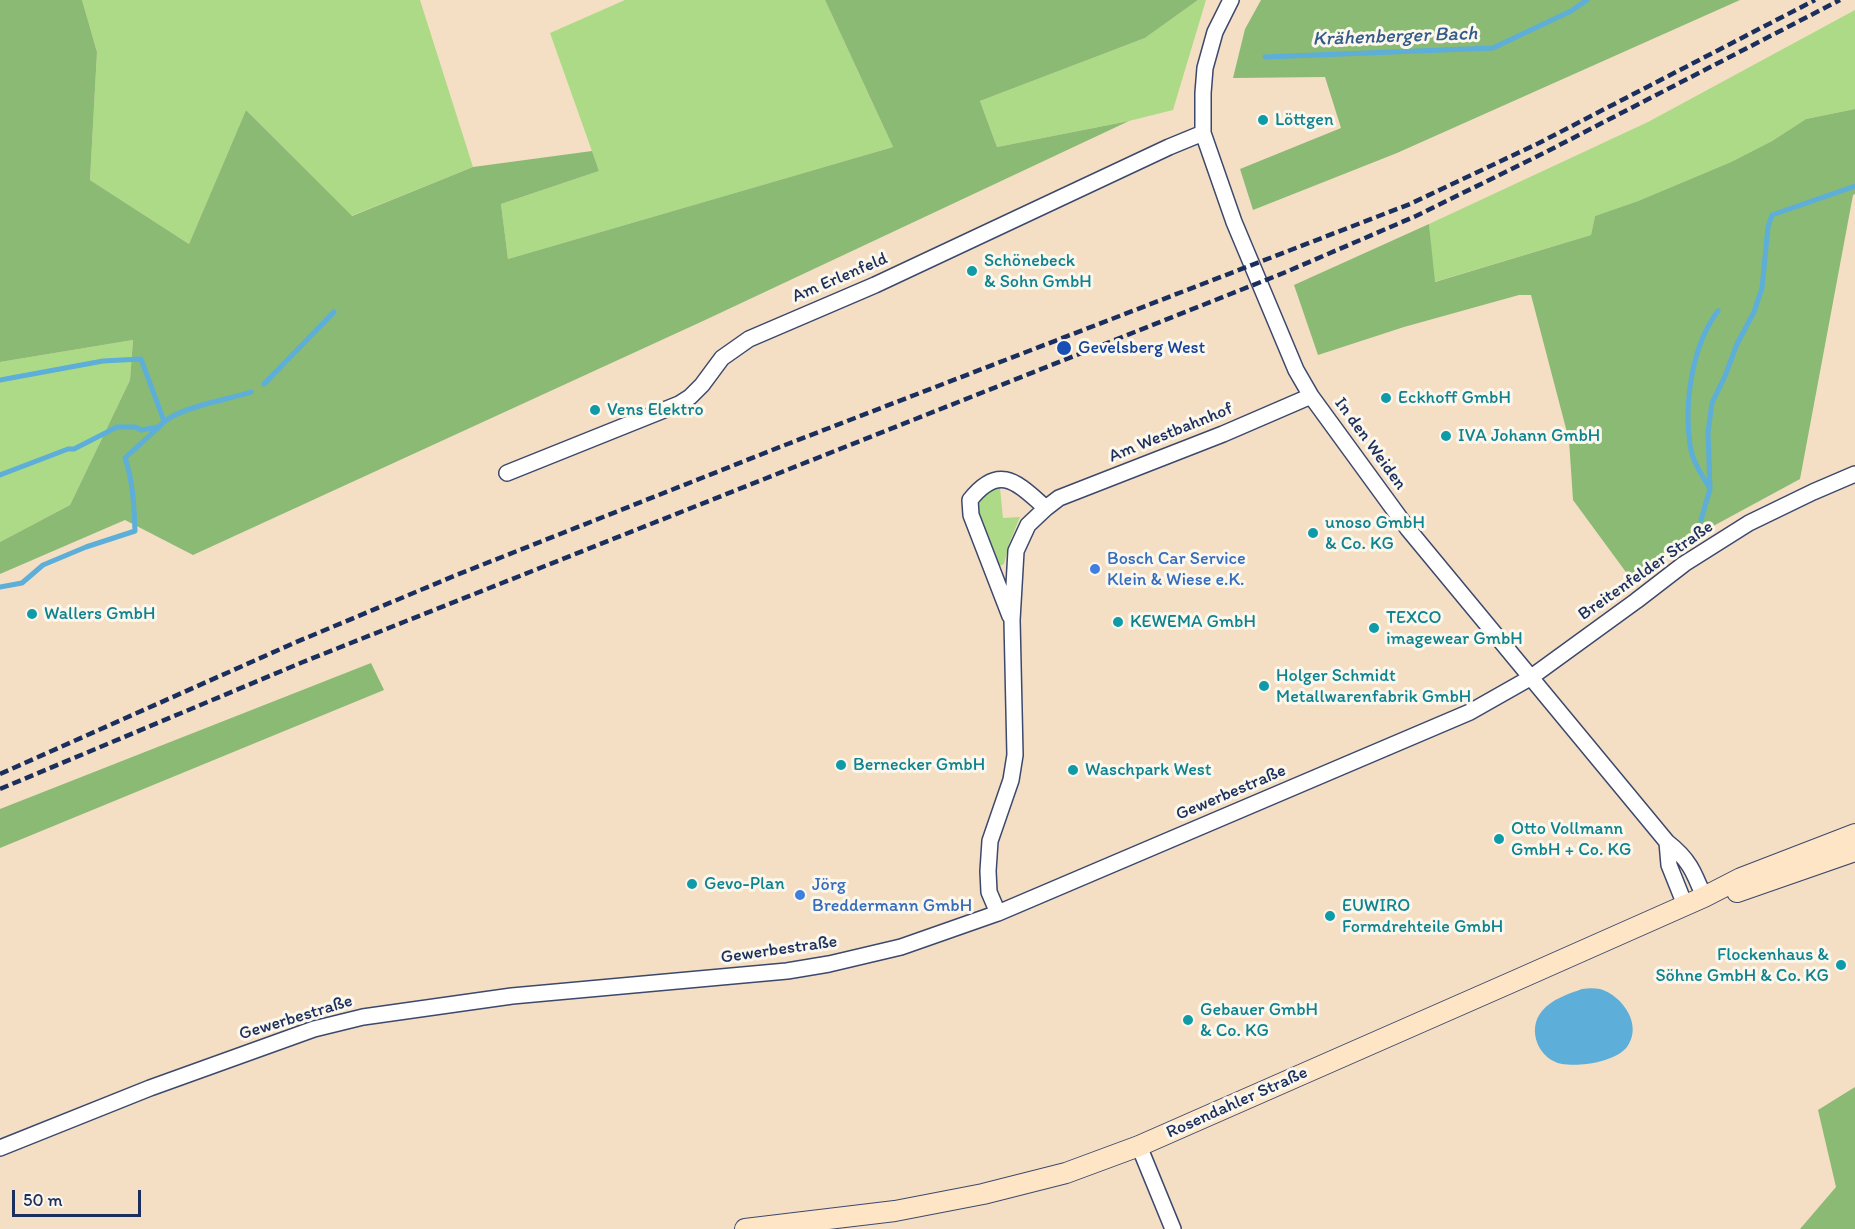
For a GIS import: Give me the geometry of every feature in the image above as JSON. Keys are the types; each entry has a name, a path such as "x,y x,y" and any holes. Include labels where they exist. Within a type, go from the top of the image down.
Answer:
{"main road":[{"name":"Rosendahler Straße","path":"745,1229 896,1211 983,1194 1065,1173 1139,1146 1704,897 1741,878 1855,834"},
{"name":"Rosendahler Straße","path":"1704,897 1739,892 1855,851"}],"street":[{"name":"In den Weiden","path":"1231,0 1215,32 1205,68 1203,133 1234,222 1296,370 1311,396 1408,530 1667,842 1692,866 1704,897"},
{"name":"Am Erlenfeld","path":"507,473 679,404 702,385 722,358 749,339 875,285 1203,133"},
{"name":"Am Westbahnhof","path":"998,913 989,892 990,841 1011,780 1015,755 1012,620 1016,551 1028,525 1059,498 1223,434 1311,396"},
{"name":"Breitenfelder Straße","path":"1530,678 1684,564 1760,518 1855,474"},
{"name":"Am Westbahnhof","path":"1012,620 971,514 970,501 981,487 1004,479 1018,484 1046,508"},
{"name":"Gewerbestraße","path":"0,1148 150,1088 314,1029 363,1017 512,996 787,971 829,964 901,947 998,913 1470,712 1530,678"},
{"path":"1667,842 1669,865 1685,904"},
{"path":"1139,1146 1173,1229"}],"green space":[{"path":"0,0 82,0 97,52 90,180 189,244 246,110 352,216 473,167 592,151 599,171 501,204 508,259 893,147 825,0 1198,0 1145,38 980,101 997,147 1129,121 703,321 193,555 125,520 0,574 0,542 70,505 130,380 133,340 0,362"},
{"path":"82,0 420,0 473,167 351,216 246,110 189,244 90,180 97,52"},
{"path":"625,0 825,0 893,147 508,259 501,204 599,171 550,33"},
{"path":"1198,0 1206,0 1173,110 997,147 980,101 1145,38"},
{"path":"1261,0 1740,0 1397,153 1253,210 1240,169 1341,128 1325,77 1233,78 1245,29"},
{"path":"1855,10 1855,109 1806,119 1772,141 1731,162 1638,201 1595,216 1591,235 1434,282 1429,224 1648,122"},
{"path":"1855,109 1855,194 1800,479 1693,537 1631,579 1573,500 1569,440 1531,295 1519,295 1404,327 1318,355 1294,285 1429,224 1435,282 1591,235 1595,216 1638,201 1731,162 1772,141 1806,119"},
{"path":"133,340 130,380 70,505 0,542 0,362"},
{"path":"1000,488 1003,518 1020,517 1004,564 1000,566 979,515 979,503 988,490"},
{"path":"371,663 384,690 0,848 0,809"},
{"path":"1855,1087 1855,1229 1800,1229 1836,1187 1818,1110"}],"water":[{"path":"1582,989 1600,989 1623,1005 1632,1021 1631,1038 1622,1052 1606,1060 1578,1065 1562,1064 1547,1057 1537,1043 1535,1027 1537,1019 1550,1003"}],"waterway":[{"name":"Krähenberger Bach","path":"1265,57 1493,48 1571,11 1587,0"},
{"path":"1701,520 1710,489 1708,432 1712,403 1737,344 1754,312 1762,288 1768,227 1772,215 1855,186"},
{"path":"1709,487 1691,451 1688,411 1696,357 1709,325 1718,311"},
{"name":"Krähenberger Bach","path":"264,384 334,312"},
{"path":"0,380 103,361 141,359 164,421"},
{"name":"Krähenberger Bach","path":"0,475 68,449 74,449 117,427 135,427 141,430 159,427 166,420 201,405 251,392"},
{"path":"0,587 22,583 43,565 86,547 135,531 134,503 125,458 159,427"}],"railway":[{"path":"0,774 294,643 454,576 785,445 1410,204 1539,143 1815,0"},
{"path":"0,789 303,662 1286,272 1416,216 1544,153 1840,0"}],"place":[{"name":"Löttgen","path":"1263,120"},
{"name":"Schönebeck & Sohn GmbH","path":"972,271"},
{"name":"Gevelsberg West","path":"1064,348"},
{"name":"Eckhoff GmbH","path":"1386,398"},
{"name":"Vens Elektro","path":"595,410"},
{"name":"IVA Johann GmbH","path":"1446,436"},
{"name":"unoso GmbH & Co. KG","path":"1313,533"},
{"name":"Bosch Car Service Klein & Wiese e.K.","path":"1095,569"},
{"name":"Wallers GmbH","path":"32,614"},
{"name":"KEWEMA GmbH","path":"1118,622"},
{"name":"TEXCO imagewear GmbH","path":"1374,628"},
{"name":"Holger Schmidt Metallwarenfabrik GmbH","path":"1264,686"},
{"name":"Bernecker GmbH","path":"841,765"},
{"name":"Waschpark West","path":"1073,770"},
{"name":"Otto Vollmann GmbH + Co. KG","path":"1499,839"},
{"name":"Gevo-Plan","path":"692,884"},
{"name":"Jörg Breddermann GmbH","path":"800,895"},
{"name":"EUWIRO Formdrehteile GmbH","path":"1330,916"},
{"name":"Flockenhaus & Söhne GmbH & Co. KG","path":"1841,965"},
{"name":"Gebauer GmbH & Co. KG","path":"1188,1020"}]}
